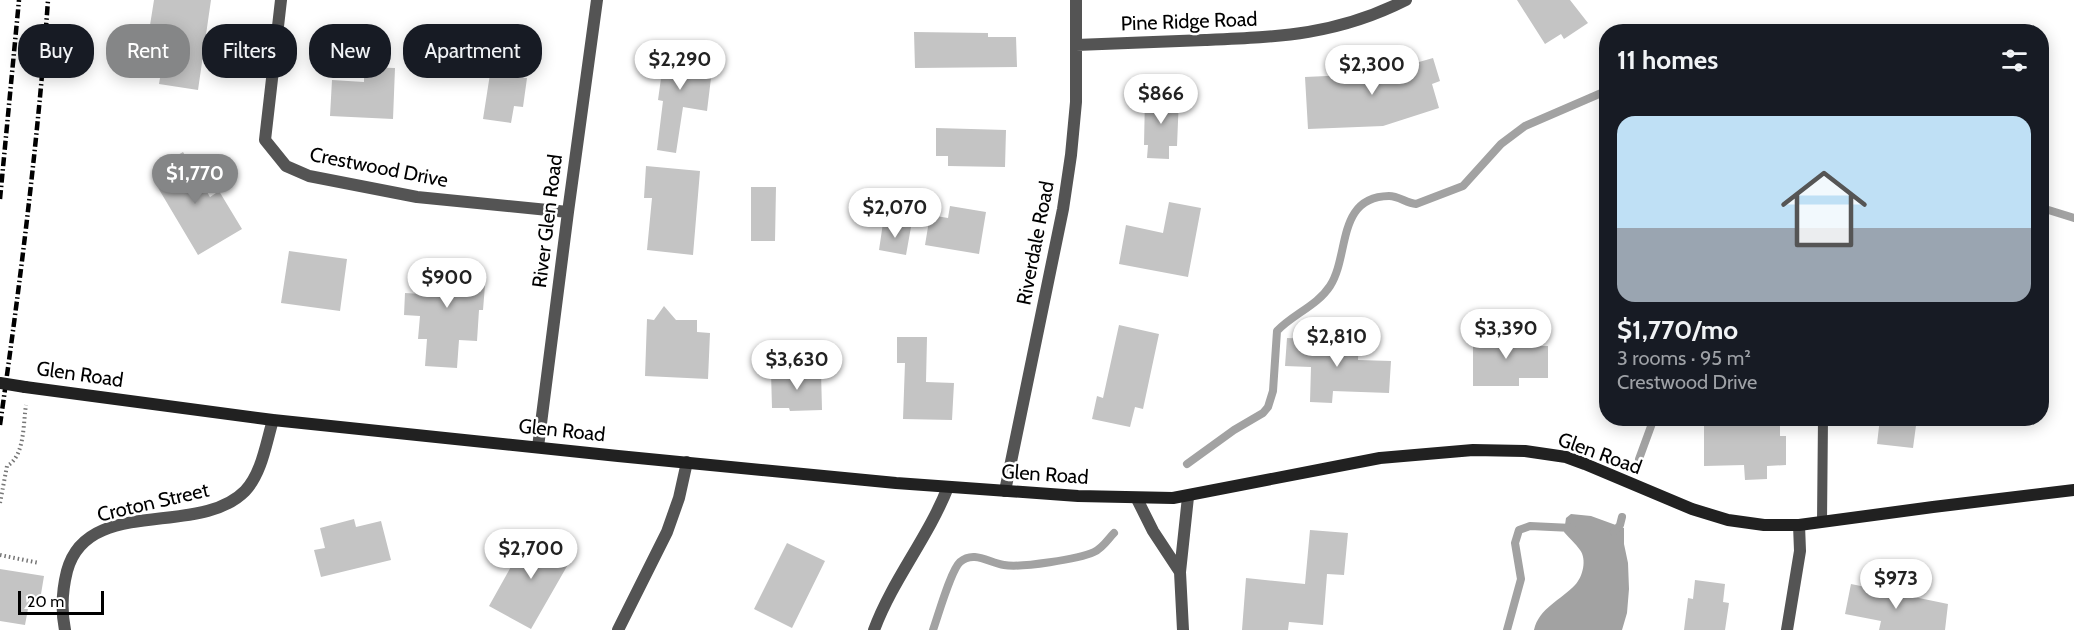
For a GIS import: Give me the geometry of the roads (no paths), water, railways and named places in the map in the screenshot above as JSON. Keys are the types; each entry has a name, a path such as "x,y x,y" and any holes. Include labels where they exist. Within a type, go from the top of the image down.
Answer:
{"street":[{"name":"Crestwood Drive","path":"281,0 265,140 286,166 309,176 417,197 568,212"},
{"name":"River Glen Road","path":"538,447 597,0"},
{"name":"Riverdale Road","path":"1005,491 1063,209 1071,155 1076,102 1076,0"},
{"name":"Pine Ridge Road","path":"1076,45 1282,37 1336,28 1387,10 1406,0"},
{"name":"Glen Road","path":"0,383 273,420 948,487 1137,499 1188,497 1380,458 1473,450 1525,451 1566,457 1675,503 1719,517 1764,525 1799,525 2074,490"},
{"name":"Croton Street","path":"65,630 62,601 66,576 71,558 80,545 95,534 114,526 205,511 223,506 238,497 255,477 273,420"},
{"path":"618,630 667,532 679,498 687,462"},
{"path":"874,630 893,588 931,524 948,487"},
{"path":"1183,630 1180,572 1188,497"},
{"path":"1137,499 1153,531 1180,572"},
{"path":"1787,630 1799,565 1799,525"}],"lane":[{"path":"1822,522 1823,426"}],"waterway":[{"path":"1187,464 1234,430 1263,413 1268,407 1273,391 1277,331 1312,305 1330,286 1336,273 1347,230 1360,206 1372,199 1389,196 1416,204 1463,186 1501,144 1525,126 1599,94"},
{"path":"2049,210 2074,218"},
{"path":"1639,459 1651,426"},
{"path":"1614,532 1620,525 1622,517"},
{"path":"1507,630 1521,579 1515,543 1519,530 1530,526 1572,528"},
{"path":"933,630 956,567 965,559 976,557 1012,566 1063,560 1094,552 1103,546 1114,533"}],"railway":[{"path":"0,199 19,0"},
{"path":"0,425 28,213 48,0"}]}
